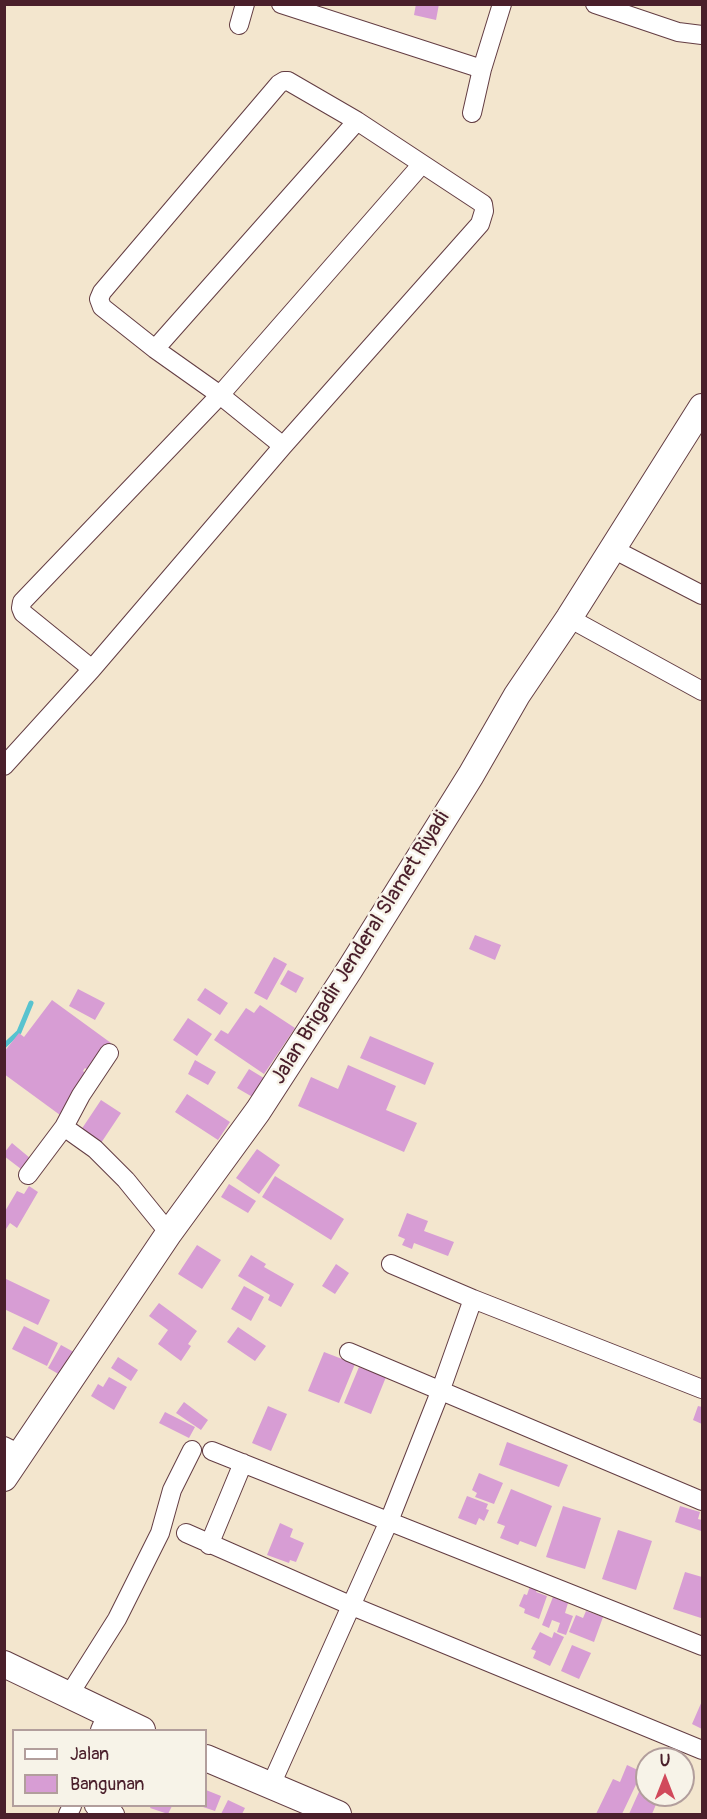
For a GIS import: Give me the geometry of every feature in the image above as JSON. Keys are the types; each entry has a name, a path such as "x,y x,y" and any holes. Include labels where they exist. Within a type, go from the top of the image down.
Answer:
{"main road":[{"name":"Jalan Brigadir Jenderal Slamet Riyadi","path":"4,1478 13,1450 258,1111 471,775 517,695 569,618 702,407"},
{"path":"4,1664 69,1695 103,1723 132,1729"},
{"path":"207,1758 338,1815"}],"street":[{"path":"239,26 245,4"},
{"path":"281,4 482,69"},
{"path":"471,113 502,4"},
{"path":"595,4 678,32 702,35"},
{"path":"4,766 92,669 283,446 480,224 484,211 483,204 357,121 294,83 284,81 279,84 102,292 99,299 102,307 155,349 220,394 283,446"},
{"path":"155,349 357,121"},
{"path":"92,669 23,613 22,602 220,394 422,164"},
{"path":"613,549 702,595"},
{"path":"569,618 702,691"},
{"path":"28,1175 64,1127 81,1095 109,1053"},
{"path":"64,1127 95,1149 126,1180 169,1233"},
{"path":"391,1264 473,1299 702,1389"},
{"path":"271,1785 389,1521 440,1392 473,1299"},
{"path":"350,1352 702,1501"},
{"path":"69,1695 122,1610 160,1533 172,1490 192,1450"},
{"path":"212,1451 702,1646"},
{"path":"209,1545 243,1463"},
{"path":"186,1533 352,1606 702,1750"},
{"path":"96,1807 115,1815"}],"building":[{"path":"416,4 439,4 436,20 414,15"},
{"path":"475,935 501,945 495,960 469,949"},
{"path":"274,957 287,964 267,1000 254,993"},
{"path":"288,970 304,978 296,993 280,984"},
{"path":"205,988 228,1003 220,1015 197,1000"},
{"path":"78,989 105,1003 95,1020 69,1006"},
{"path":"52,1000 111,1043 90,1071 85,1068 83,1071 89,1077 60,1115 4,1074 4,1052 19,1033 24,1037"},
{"path":"260,1005 295,1028 264,1074 214,1040 221,1030 228,1034 246,1008 254,1013"},
{"path":"188,1018 212,1034 197,1056 173,1040"},
{"path":"370,1036 434,1063 425,1085 360,1058"},
{"path":"195,1060 216,1072 208,1085 188,1074"},
{"path":"348,1065 396,1086 386,1110 417,1123 404,1152 298,1106 311,1077 338,1089"},
{"path":"249,1069 267,1080 256,1099 237,1088"},
{"path":"187,1094 230,1122 218,1140 175,1112"},
{"path":"101,1100 121,1113 99,1146 79,1133"},
{"path":"12,1143 30,1158 21,1169 4,1156"},
{"path":"257,1149 280,1165 259,1194 236,1178"},
{"path":"275,1176 344,1219 331,1240 262,1197"},
{"path":"229,1184 256,1201 248,1213 221,1197"},
{"path":"29,1186 38,1192 17,1228 10,1223 4,1232 4,1213 17,1191 24,1194"},
{"path":"407,1213 428,1221 424,1231 454,1242 448,1256 414,1243 412,1249 402,1245 405,1239 398,1236"},
{"path":"197,1245 221,1260 202,1289 178,1274"},
{"path":"251,1255 266,1264 264,1267 294,1284 281,1307 268,1300 270,1295 238,1276"},
{"path":"336,1264 349,1273 335,1294 322,1286"},
{"path":"4,1278 50,1300 38,1325 4,1309"},
{"path":"244,1286 264,1297 251,1321 231,1309"},
{"path":"159,1303 197,1331 188,1344 191,1346 181,1361 158,1344 168,1330 149,1316"},
{"path":"24,1326 58,1343 47,1366 12,1349"},
{"path":"238,1327 266,1346 255,1361 227,1342"},
{"path":"61,1345 81,1356 69,1380 48,1368"},
{"path":"324,1352 355,1364 339,1403 308,1391"},
{"path":"118,1357 138,1370 131,1381 111,1368"},
{"path":"359,1367 386,1377 371,1414 344,1403"},
{"path":"109,1377 127,1387 114,1410 91,1396 98,1384 103,1387"},
{"path":"184,1402 208,1420 201,1430 176,1413"},
{"path":"268,1406 287,1414 271,1451 252,1443"},
{"path":"698,1406 702,1407 702,1424 693,1420"},
{"path":"165,1412 195,1427 189,1438 159,1423"},
{"path":"507,1442 568,1465 559,1487 499,1465"},
{"path":"479,1473 503,1483 494,1504 475,1497 477,1493 472,1490"},
{"path":"511,1489 552,1506 536,1547 520,1541 518,1545 500,1538 505,1526 497,1523"},
{"path":"467,1496 488,1504 486,1509 489,1510 484,1521 479,1518 476,1525 458,1518"},
{"path":"563,1506 601,1518 585,1569 546,1557"},
{"path":"680,1506 700,1512 698,1519 702,1520 701,1531 675,1522"},
{"path":"280,1523 293,1529 290,1537 304,1543 296,1562 290,1560 289,1563 267,1555"},
{"path":"618,1530 652,1541 636,1590 602,1579"},
{"path":"685,1572 702,1577 701,1618 673,1609"},
{"path":"530,1586 538,1589 536,1592 547,1596 539,1619 524,1613 525,1609 519,1606"},
{"path":"553,1597 568,1603 565,1613 573,1616 566,1635 557,1632 560,1623 552,1620 549,1628 542,1625"},
{"path":"586,1611 603,1617 594,1642 569,1632 576,1615 583,1618"},
{"path":"540,1632 552,1638 554,1632 564,1637 550,1666 533,1658 536,1651 531,1649"},
{"path":"572,1645 591,1653 579,1679 561,1671"},
{"path":"702,1701 702,1729 692,1724"},
{"path":"627,1765 635,1769 635,1787 622,1814 596,1814 613,1779 620,1782"},
{"path":"207,1790 221,1796 215,1811 203,1807 207,1807"},
{"path":"228,1800 245,1808 242,1814 221,1814"},
{"path":"635,1801 635,1807 655,1807 652,1814 629,1814"},
{"path":"150,1807 172,1807 168,1814"}],"waterway":[{"path":"4,1046 19,1032 31,1003"}]}
